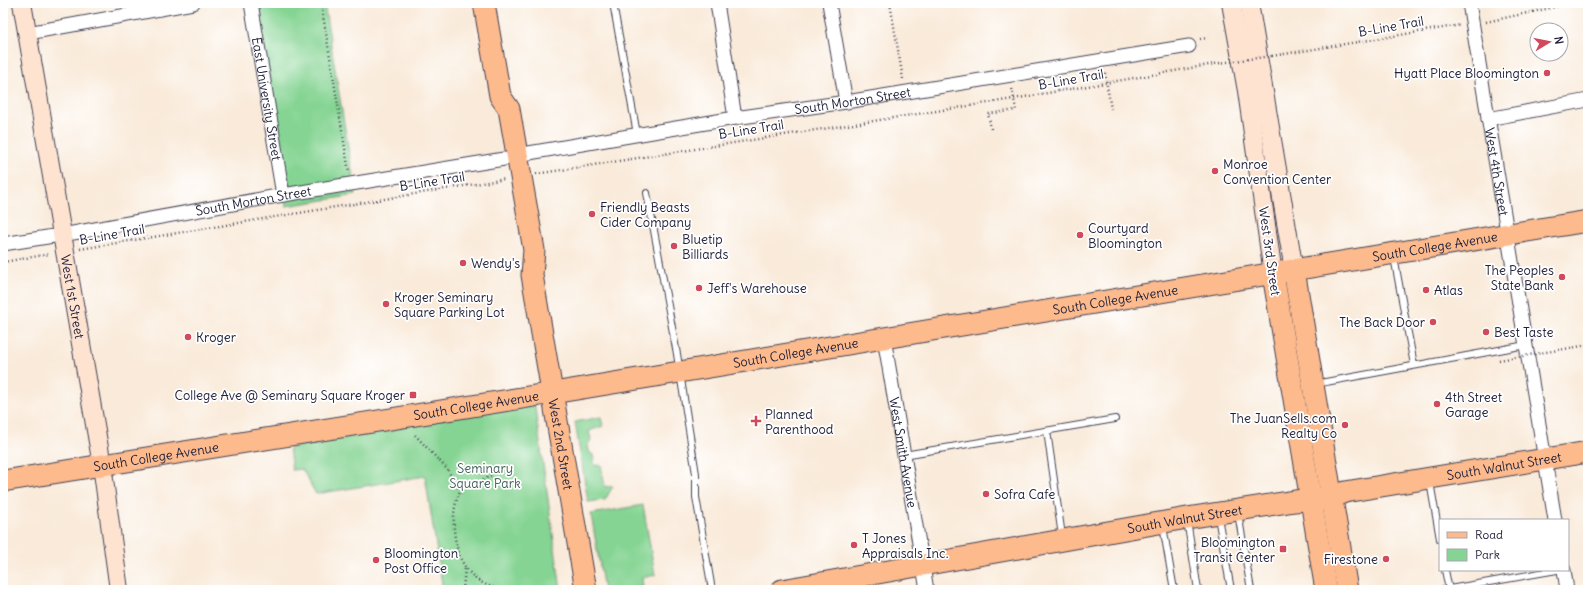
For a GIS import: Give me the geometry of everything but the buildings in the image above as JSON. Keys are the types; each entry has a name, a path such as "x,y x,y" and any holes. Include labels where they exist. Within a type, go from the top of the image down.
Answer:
{"main road":[{"name":"West 2nd Street","path":"484,3 500,96 496,110 513,167 518,198 520,253 532,275 586,590"},
{"name":"South College Avenue","path":"3,481 553,394 1588,221"},
{"name":"West 3rd Street","path":"1294,270 1347,590"},
{"name":"West 3rd Street","path":"1273,274 1326,590"},
{"name":"South Walnut Street","path":"782,590 1187,518 1332,497 1345,492 1588,452"}],"street":[{"name":"West 1st Street","path":"22,3 102,465 119,590"},
{"path":"28,33 152,6 193,3"},
{"name":"East University Street","path":"251,3 283,195"},
{"path":"716,3 735,118"},
{"path":"828,3 846,102"},
{"name":"West 3rd Street","path":"1231,3 1247,91 1273,274"},
{"name":"West 3rd Street","path":"1249,3 1294,270"},
{"name":"West 4th Street","path":"1469,3 1555,519"},
{"name":"South Morton Street","path":"3,244 63,243 283,195 351,184 513,167 637,134 846,102 1189,46"},
{"path":"1488,119 1588,100"},
{"name":"West Smith Avenue","path":"884,338 902,456 927,590"},
{"path":"1564,571 1567,590"}],"lane":[{"path":"613,3 637,134"},
{"path":"647,193 680,372 696,474 696,497 712,590"},
{"path":"1394,254 1414,365"},
{"path":"1313,384 1526,345"},
{"path":"902,456 1115,419"},
{"path":"1047,431 1063,541"},
{"path":"1430,478 1439,533"},
{"path":"1227,512 1231,590"},
{"path":"1227,512 1251,590"},
{"path":"1187,518 1198,590"},
{"path":"1162,523 1174,590"},
{"path":"1445,571 1447,590 1552,571"}],"path":[{"path":"321,3 354,203"},
{"path":"890,3 902,77"},
{"name":"B-Line Trail","path":"3,262 63,243 354,203 513,167 1013,99 1107,84 1227,62 1272,56 1450,26 1472,24 1573,3"},
{"path":"1104,60 1111,109"},
{"path":"991,129 988,114 1016,110 1010,75"},
{"path":"1499,360 1588,345"},
{"path":"415,435 447,469 460,491"},
{"path":"491,476 466,486 460,491 456,501 454,527 457,546 465,568 476,579 501,590"},
{"path":"463,590 465,568"}],"green space":[{"path":"251,3 324,3 356,195 286,206"},
{"name":"Seminary Square Park","path":"534,401 561,590 443,590 425,476 316,494 302,469 292,470 289,448"},
{"path":"601,417 603,426 589,431 591,440 588,444 589,451 593,455 595,466 601,465 605,487 613,486 605,500 588,502 575,422"},
{"path":"643,505 655,575 642,578 643,587 628,590 604,590 591,514"}],"place":[{"name":"Hyatt Place Bloomington","path":"1547,73"},
{"name":"Monroe Convention Center","path":"1215,171"},
{"name":"Friendly Beasts Cider Company","path":"592,214"},
{"name":"Courtyard Bloomington","path":"1080,235"},
{"name":"Bluetip Billiards","path":"674,246"},
{"name":"Wendy's","path":"463,263"},
{"name":"The Peoples State Bank","path":"1562,277"},
{"name":"Jeff's Warehouse","path":"699,288"},
{"name":"Atlas","path":"1426,290"},
{"name":"Kroger Seminary Square Parking Lot","path":"386,304"},
{"name":"The Back Door","path":"1433,322"},
{"name":"Best Taste","path":"1486,332"},
{"name":"Kroger","path":"188,337"},
{"name":"College Ave @ Seminary Square Kroger","path":"413,395"},
{"name":"4th Street Garage","path":"1437,404"},
{"name":"Planned Parenthood","path":"756,421"},
{"name":"The JuanSells.com Realty Co","path":"1345,425"},
{"name":"Sofra Cafe","path":"986,494"},
{"name":"T Jones Appraisals Inc.","path":"854,545"},
{"name":"Bloomington Transit Center","path":"1283,549"},
{"name":"Firestone","path":"1386,559"},
{"name":"Bloomington Post Office","path":"376,560"}]}
